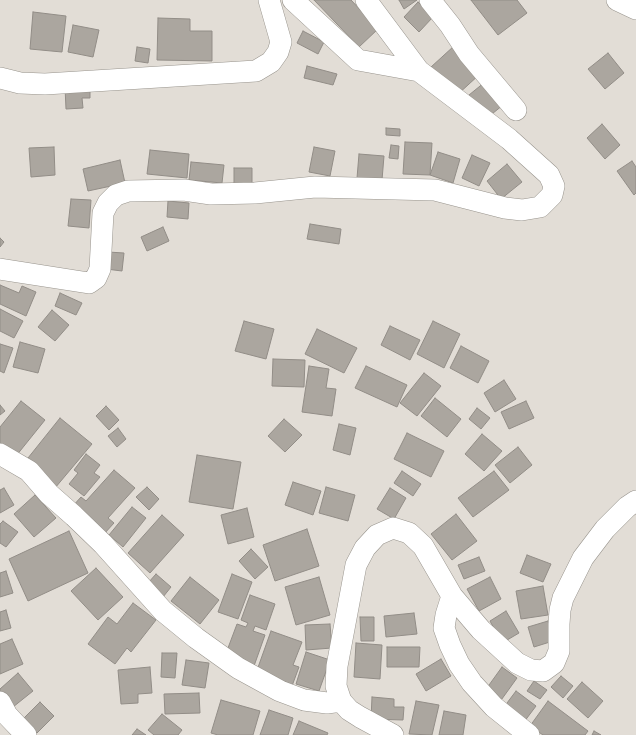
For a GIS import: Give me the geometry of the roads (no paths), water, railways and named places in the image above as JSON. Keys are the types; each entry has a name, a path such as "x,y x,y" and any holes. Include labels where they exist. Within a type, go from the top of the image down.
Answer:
{"street":[{"path":"0,78 20,83 45,84 256,71 271,62 278,52 281,42 269,0"},
{"path":"293,0 358,60 420,71"},
{"path":"0,269 89,283 96,278 100,269 103,214 108,203 116,195 128,190 184,190 211,194 255,193 314,187 435,190 505,208 522,210 540,207 552,195 554,186 549,175 509,139 420,71 366,0"},
{"path":"430,0 450,25 468,54 516,110"},
{"path":"617,0 636,9"},
{"path":"0,454 29,471 48,494 74,516 103,544 163,611 196,638 238,668 280,690 304,700 327,703 341,701"},
{"path":"393,735 349,710 341,701 336,686 337,666 356,565 365,548 377,535 393,528 409,533 423,546 452,596 481,630 517,663 531,670 543,671 554,663 559,651 560,610 563,598 583,558 605,529 627,507 636,501"},
{"path":"452,596 446,615 444,628 459,664 472,682 494,707 529,735"},
{"path":"0,702 7,715 26,735"}]}
